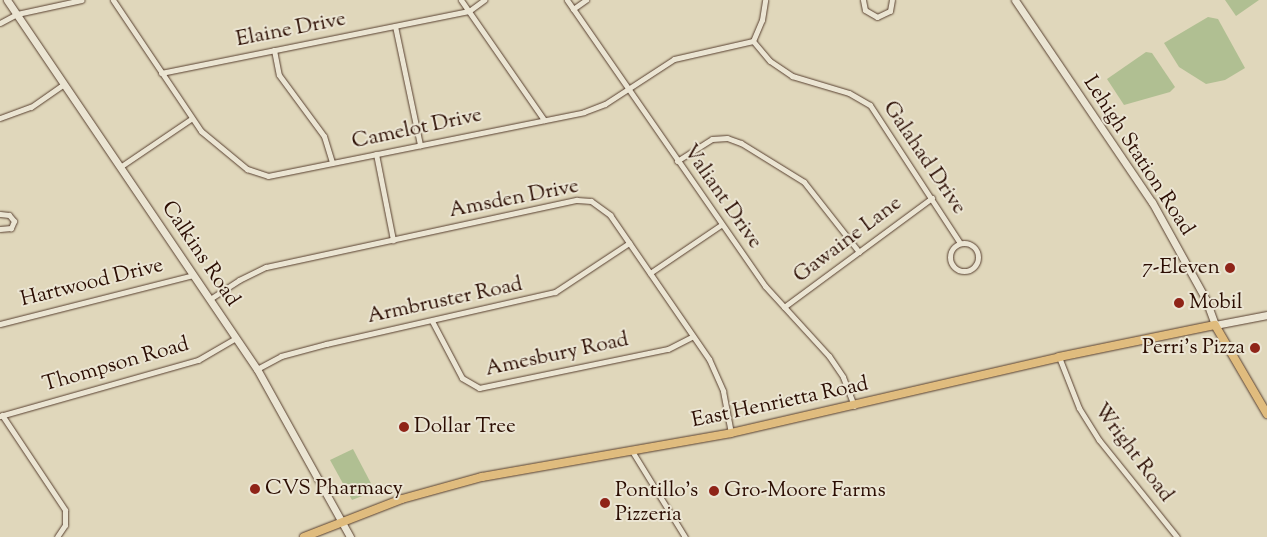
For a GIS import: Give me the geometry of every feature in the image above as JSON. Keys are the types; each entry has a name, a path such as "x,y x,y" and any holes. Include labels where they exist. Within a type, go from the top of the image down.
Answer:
{"main road":[{"name":"Calkins Road","path":"7,0 257,369 350,537"},
{"name":"Lehigh Station Road","path":"1015,0 1152,202 1206,300 1215,325 1267,414"},
{"name":"East Henrietta Road","path":"304,537 402,499 466,481 731,433 854,407 1059,357 1267,314"}],"street":[{"path":"0,23 17,14 82,0"},
{"name":"Camelot Drive","path":"113,0 191,118 212,142 256,174 274,176 596,108 674,59 753,41"},
{"path":"462,0 544,120"},
{"name":"Elaine Drive","path":"161,73 469,10 484,0"},
{"name":"Valiant Drive","path":"567,0 765,286 828,356 843,377 854,407"},
{"path":"573,9 586,0"},
{"path":"753,41 762,20 766,0"},
{"path":"863,0 865,10 877,17 890,11 892,0"},
{"path":"395,26 420,145"},
{"name":"Galahad Drive","path":"753,41 770,61 792,76 849,93 870,105 960,243 974,246 978,254 978,263 967,271 958,270 951,263 950,253 960,243"},
{"path":"274,50 280,76 324,136 332,163"},
{"path":"0,118 31,107 64,84"},
{"path":"120,167 191,118"},
{"path":"677,161 712,139 727,138 741,142 804,182 859,252"},
{"path":"376,154 393,240"},
{"name":"Gawaine Lane","path":"784,308 932,198"},
{"name":"Amsden Drive","path":"210,299 257,270 586,200 607,211 693,336 719,380 731,433"},
{"path":"0,214 9,215 14,221 11,228 0,229"},
{"path":"650,273 721,225"},
{"name":"Armbruster Road","path":"257,369 291,353 555,292 629,243"},
{"name":"Hartwood Drive","path":"0,324 193,275"},
{"name":"Amesbury Road","path":"432,321 462,378 478,388 668,349 693,336"},
{"name":"Thompson Road","path":"1,416 198,360 236,338"},
{"name":"Wright Road","path":"1059,357 1072,394 1099,440 1177,537"},
{"path":"1,416 65,510 65,525 57,537"},
{"path":"632,451 684,537"}],"green space":[{"path":"1225,0 1259,0 1236,16"},
{"path":"1208,17 1218,19 1245,68 1225,80 1206,84 1179,67 1164,43"},
{"path":"1146,52 1152,53 1175,87 1170,92 1124,105 1107,79"},
{"path":"353,449 375,491 352,500 330,460"}],"place":[{"name":"7-Eleven","path":"1230,268"},
{"name":"Mobil","path":"1179,303"},
{"name":"Perri's Pizza","path":"1255,348"},
{"name":"Dollar Tree","path":"404,427"},
{"name":"CVS Pharmacy","path":"255,489"},
{"name":"Gro-Moore Farms","path":"714,491"},
{"name":"Pontillo's Pizzeria","path":"605,503"}]}
